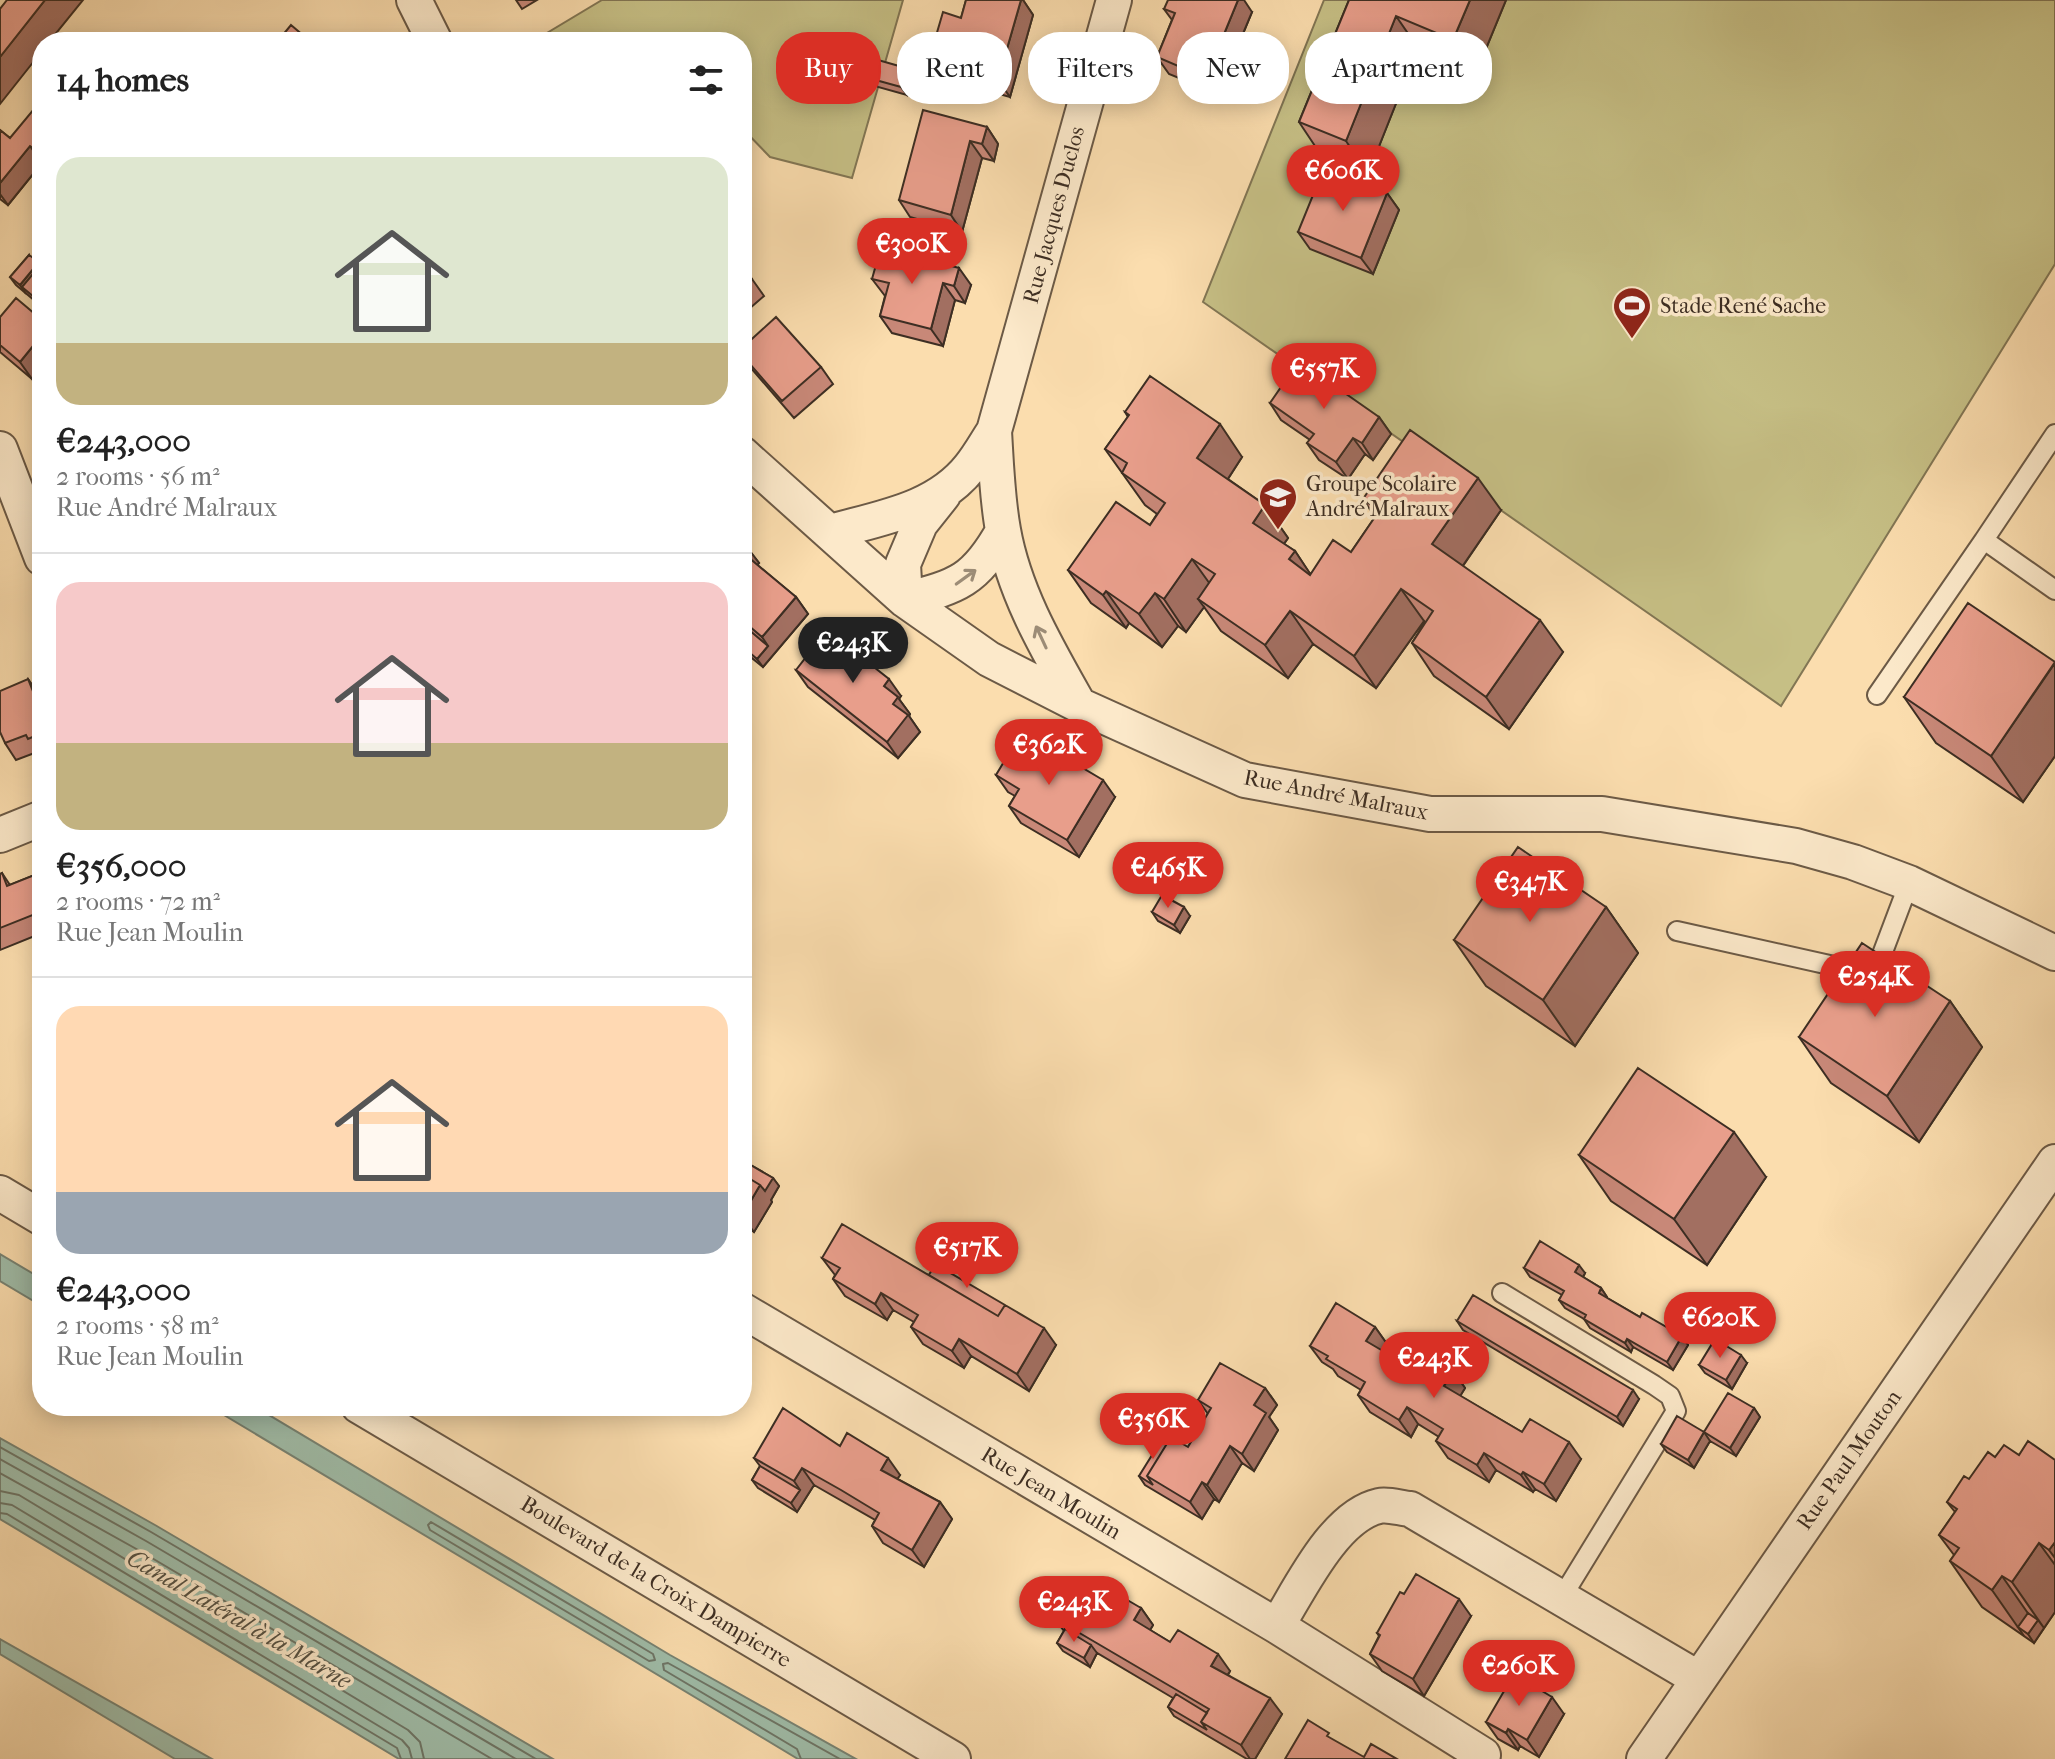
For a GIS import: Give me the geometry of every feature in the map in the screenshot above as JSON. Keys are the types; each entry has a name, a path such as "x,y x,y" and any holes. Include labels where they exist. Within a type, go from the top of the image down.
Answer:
{"street":[{"path":"414,0 430,32"},
{"name":"Rue Jacques Duclos","path":"905,600 903,564 920,524 969,469 994,431 1114,0"},
{"name":"Rue Jacques Duclos","path":"994,431 1003,531 1016,578 1033,619 1079,705"},
{"path":"0,449 32,532"},
{"name":"Rue André Malraux","path":"752,463 905,600 989,659 1079,705 1245,780 1430,814 1602,814 1796,846 1853,862 1909,883 2055,953"},
{"name":"Rue Jacques Duclos","path":"830,532 916,508 948,489"},
{"path":"905,600 951,588 977,569 1003,531"},
{"path":"0,835 32,822"},
{"name":"Rue Paul Mouton","path":"1644,1759 2055,1162"},
{"path":"0,1193 32,1212"},
{"name":"Rue Jean Moulin","path":"752,1316 1277,1626 1483,1755"},
{"name":"Boulevard de la Croix Dampierre","path":"376,1416 953,1759"},
{"path":"1277,1626 1329,1542 1361,1513 1381,1505 1410,1509 1699,1679"}],"lane":[{"path":"1877,695 2055,434"},
{"path":"1984,540 2055,590"},
{"path":"1677,931 1861,972 1878,965 1909,883"},
{"path":"1502,1293 1670,1396 1676,1411 1562,1597"}],"shaded area":[{"path":"602,0 903,0 881,77 881,32 776,32 776,104 873,104 852,178 770,157 752,138 752,32 549,32"},
{"name":"Stade René Sache","path":"1324,0 2055,0 2055,264 1781,706 1203,302 1282,104 1289,104 1289,87 1305,47 1305,104 1492,104 1492,32 1311,32"}],"water":[{"path":"0,1254 32,1273 32,1300 0,1281"},
{"path":"226,1416 271,1416 670,1655 856,1759 798,1759"},
{"name":"Canal Latéral à la Marne","path":"0,1438 155,1525 553,1759 399,1759 0,1519"},
{"path":"0,1639 212,1759 175,1759 0,1654"}],"building":[{"path":"7,0 45,0 0,57 0,9"},
{"path":"966,0 1021,0 1012,32 937,32 943,12 961,18"},
{"path":"1168,0 1238,0 1225,32 1177,32 1177,66 1161,59 1161,47 1175,13 1164,9"},
{"path":"1349,0 1470,0 1456,32 1434,32 1396,16 1390,32 1336,32"},
{"path":"291,25 299,32 285,32"},
{"path":"881,61 897,65 897,86 881,81"},
{"path":"1306,104 1361,104 1346,141 1299,122"},
{"path":"923,110 987,127 982,144 970,141 951,215 899,200"},
{"path":"32,111 32,147 30,146 0,183 0,130 10,138"},
{"path":"1324,168 1387,193 1361,258 1298,232"},
{"path":"881,247 959,268 954,286 943,283 931,329 880,316 889,283 872,279"},
{"path":"29,255 32,257 32,270 20,285 10,277"},
{"path":"32,275 32,295 22,287"},
{"path":"16,298 32,312 32,347 20,362 0,345 0,317"},
{"path":"776,317 821,367 782,401 752,366 752,339"},
{"path":"1299,361 1379,417 1362,443 1353,438 1336,462 1307,443 1314,434 1270,403"},
{"path":"1150,376 1220,424 1197,458 1265,505 1253,523 1295,551 1289,559 1310,575 1333,540 1351,552 1379,511 1363,499 1410,430 1478,478 1432,544 1540,620 1486,697 1412,643 1433,611 1401,589 1354,656 1290,611 1265,645 1198,599 1215,574 1192,559 1164,599 1155,593 1139,614 1106,591 1103,595 1068,570 1116,502 1150,525 1165,503 1122,473 1127,463 1105,449 1129,415 1125,412"},
{"path":"752,560 796,597 762,637 752,628"},
{"path":"1968,603 2055,662 1991,756 1904,697"},
{"path":"827,630 889,679 884,686 898,697 893,704 908,715 887,742 796,670"},
{"path":"752,632 768,646 757,659 752,655"},
{"path":"28,679 32,689 32,737 28,739 26,735 5,743 0,732 0,691"},
{"path":"1017,740 1039,753 1044,745 1103,780 1067,840 1009,806 1019,789 996,775"},
{"path":"1518,847 1606,907 1543,1000 1454,940"},
{"path":"2,873 7,886 32,876 32,915 0,928"},
{"path":"1162,895 1184,907 1174,925 1152,912"},
{"path":"1862,943 1950,1001 1887,1096 1799,1037"},
{"path":"1638,1068 1734,1132 1674,1219 1579,1155"},
{"path":"752,1166 773,1178 765,1191 752,1180"},
{"path":"752,1180 760,1185 752,1199"},
{"path":"842,1224 998,1316 1005,1305 1044,1328 1017,1374 959,1339 952,1351 911,1327 918,1315 881,1293 875,1304 833,1279 840,1268 822,1258"},
{"path":"1540,1241 1579,1265 1575,1272 1601,1288 1599,1293 1640,1317 1642,1313 1682,1336 1667,1362 1627,1339 1625,1343 1584,1319 1586,1315 1559,1300 1564,1291 1524,1268"},
{"path":"935,1264 1005,1305 998,1316 929,1275"},
{"path":"1473,1295 1633,1390 1617,1417 1457,1321"},
{"path":"1336,1303 1375,1327 1366,1341 1405,1364 1415,1348 1453,1371 1444,1386 1522,1432 1530,1419 1569,1442 1544,1484 1523,1472 1521,1475 1484,1453 1477,1465 1436,1441 1443,1429 1407,1407 1399,1420 1358,1395 1365,1382 1310,1346"},
{"path":"1715,1339 1741,1355 1726,1380 1699,1365"},
{"path":"1220,1363 1265,1388 1254,1405 1266,1413 1242,1454 1230,1446 1207,1485 1202,1482 1190,1502 1147,1476 1171,1437 1188,1447 1211,1408 1198,1400"},
{"path":"1728,1393 1754,1408 1730,1448 1704,1432"},
{"path":"783,1408 840,1446 847,1433 888,1458 881,1470 940,1502 912,1550 872,1526 879,1513 841,1490 802,1468 794,1481 754,1458"},
{"path":"1677,1416 1704,1432 1688,1460 1661,1444"},
{"path":"1162,1439 1168,1442 1147,1476 1153,1485 1139,1476"},
{"path":"2028,1441 2055,1460 2055,1542 2049,1550 2039,1543 2012,1582 2002,1576 1992,1590 1950,1561 1959,1548 1939,1535 1957,1509 1947,1502 1964,1476 1969,1479 1988,1452 1995,1457 2004,1445 2019,1455"},
{"path":"760,1466 800,1490 791,1503 752,1480"},
{"path":"1416,1574 1459,1599 1413,1679 1370,1654 1380,1635 1377,1633 1400,1592 1404,1594"},
{"path":"1100,1584 1141,1608 1134,1620 1170,1642 1178,1630 1218,1654 1211,1666 1270,1698 1241,1745 1201,1722 1209,1709 1054,1618 1074,1585 1093,1596"},
{"path":"2028,1613 2038,1620 2028,1634 2018,1627"},
{"path":"1065,1629 1091,1645 1084,1658 1057,1643"},
{"path":"1514,1674 1552,1697 1527,1740 1508,1729 1506,1733 1486,1722"},
{"path":"1176,1694 1207,1713 1201,1722 1207,1730 1168,1707"},
{"path":"1308,1720 1329,1733 1327,1736 1364,1757 1371,1744 1397,1759 1285,1759"}],"place":[{"name":"Stade René Sache","path":"1632,340"},
{"name":"Groupe Scolaire André Malraux","path":"1278,531"}]}
